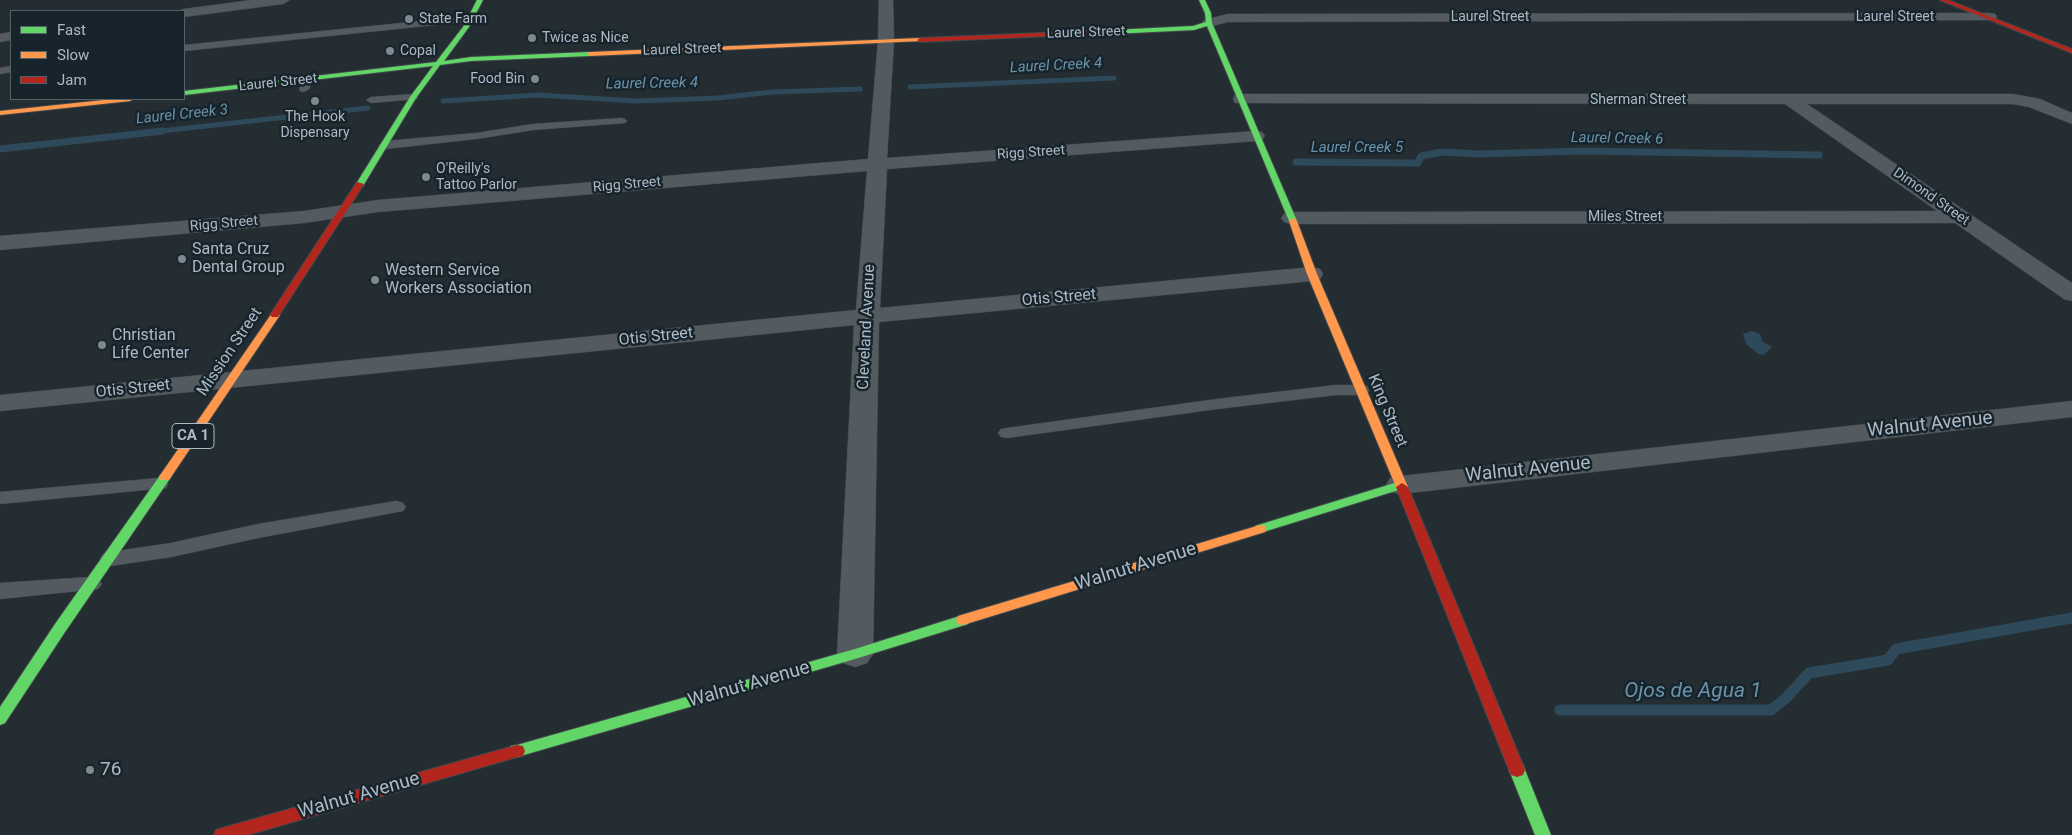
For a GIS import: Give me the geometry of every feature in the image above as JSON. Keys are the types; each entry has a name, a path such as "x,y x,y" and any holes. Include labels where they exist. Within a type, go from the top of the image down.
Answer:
{"main road":[{"name":"Mission Street","path":"0,719 232,379 342,212 413,98 471,19 480,0"},
{"name":"King Street","path":"1202,0 1208,13 1209,23 1401,485 1543,835"},
{"path":"1943,0 2072,51"},
{"name":"Laurel Street","path":"185,93 307,84 481,58 1194,28 1209,23"},
{"path":"0,113 121,100"},
{"name":"Walnut Avenue","path":"222,835 855,654 1401,485"}],"street":[{"path":"185,13 283,0"},
{"name":"Cleveland Avenue","path":"855,654 867,316 886,41 886,0"},
{"name":"Laurel Street","path":"1209,23 1228,18 1990,17"},
{"name":"Sherman Street","path":"1241,99 2013,99 2034,103 2072,119"},
{"name":"Dimond Street","path":"1790,100 2072,294"},
{"name":"Rigg Street","path":"0,243 298,218 378,206 877,164 1256,136"},
{"name":"Miles Street","path":"1291,218 1958,216"},
{"name":"Otis Street","path":"0,403 867,316 1312,274"},
{"name":"Walnut Avenue","path":"1401,485 2072,409"}],"lane":[{"path":"886,0 896,0"},
{"path":"185,48 471,19"},
{"path":"371,100 413,98"},
{"path":"385,145 476,136 533,127 621,121"},
{"path":"1007,433 1217,404 1336,390 1361,390"},
{"path":"0,498 159,484"},
{"path":"110,559 171,550 258,531 396,507"},
{"path":"0,591 91,584"}],"water":[{"path":"1752,331 1760,334 1763,342 1772,347 1764,355 1758,354 1746,344 1743,334"}],"waterway":[{"name":"Laurel Creek 4","path":"910,87 1114,78"},
{"name":"Laurel Creek 4","path":"443,101 538,95 637,101 717,98 773,92 860,89"},
{"name":"Laurel Creek 3","path":"152,132 368,108"},
{"name":"Laurel Creek 3","path":"0,149 163,131"},
{"name":"Laurel Creek 6","path":"1296,162 1418,163 1421,156 1442,152 1478,154 1584,151 1819,155"},
{"name":"Ojos de Agua 1","path":"1560,710 1771,710 1786,698 1809,673 1888,660 1896,649 2072,618"}],"traffic: fast":[{"path":"360,184 413,97 466,27 480,0"},
{"path":"1202,0 1208,13 1209,23 1293,221"},
{"path":"1112,32 1194,28 1209,23"},
{"path":"185,93 408,68 471,59 590,54"},
{"path":"0,719 60,628 165,477"},
{"path":"1260,529 1401,485"},
{"path":"517,751 855,654 963,620"},
{"path":"1517,770 1543,835"}],"traffic: slow":[{"path":"590,54 920,40"},
{"path":"0,113 121,100"},
{"path":"1293,221 1312,274 1402,487"},
{"path":"165,477 275,315"},
{"path":"963,620 1260,529"}],"traffic: jam":[{"path":"1943,0 2072,51"},
{"path":"920,40 1112,32"},
{"path":"275,315 360,184"},
{"path":"1402,487 1517,770"},
{"path":"222,835 517,751"}],"place":[{"name":"State Farm","path":"409,19"},
{"name":"Twice as Nice","path":"532,38"},
{"name":"Copal","path":"390,51"},
{"name":"Food Bin","path":"535,79"},
{"name":"The Hook Dispensary","path":"315,101"},
{"name":"O'Reilly's Tattoo Parlor","path":"426,177"},
{"name":"Santa Cruz Dental Group","path":"182,259"},
{"name":"Western Service Workers Association","path":"375,280"},
{"name":"Christian Life Center","path":"102,345"},
{"name":"76","path":"90,770"}],"water label":[{"name":"Laurel Creek 5","path":"1357,148"}]}
